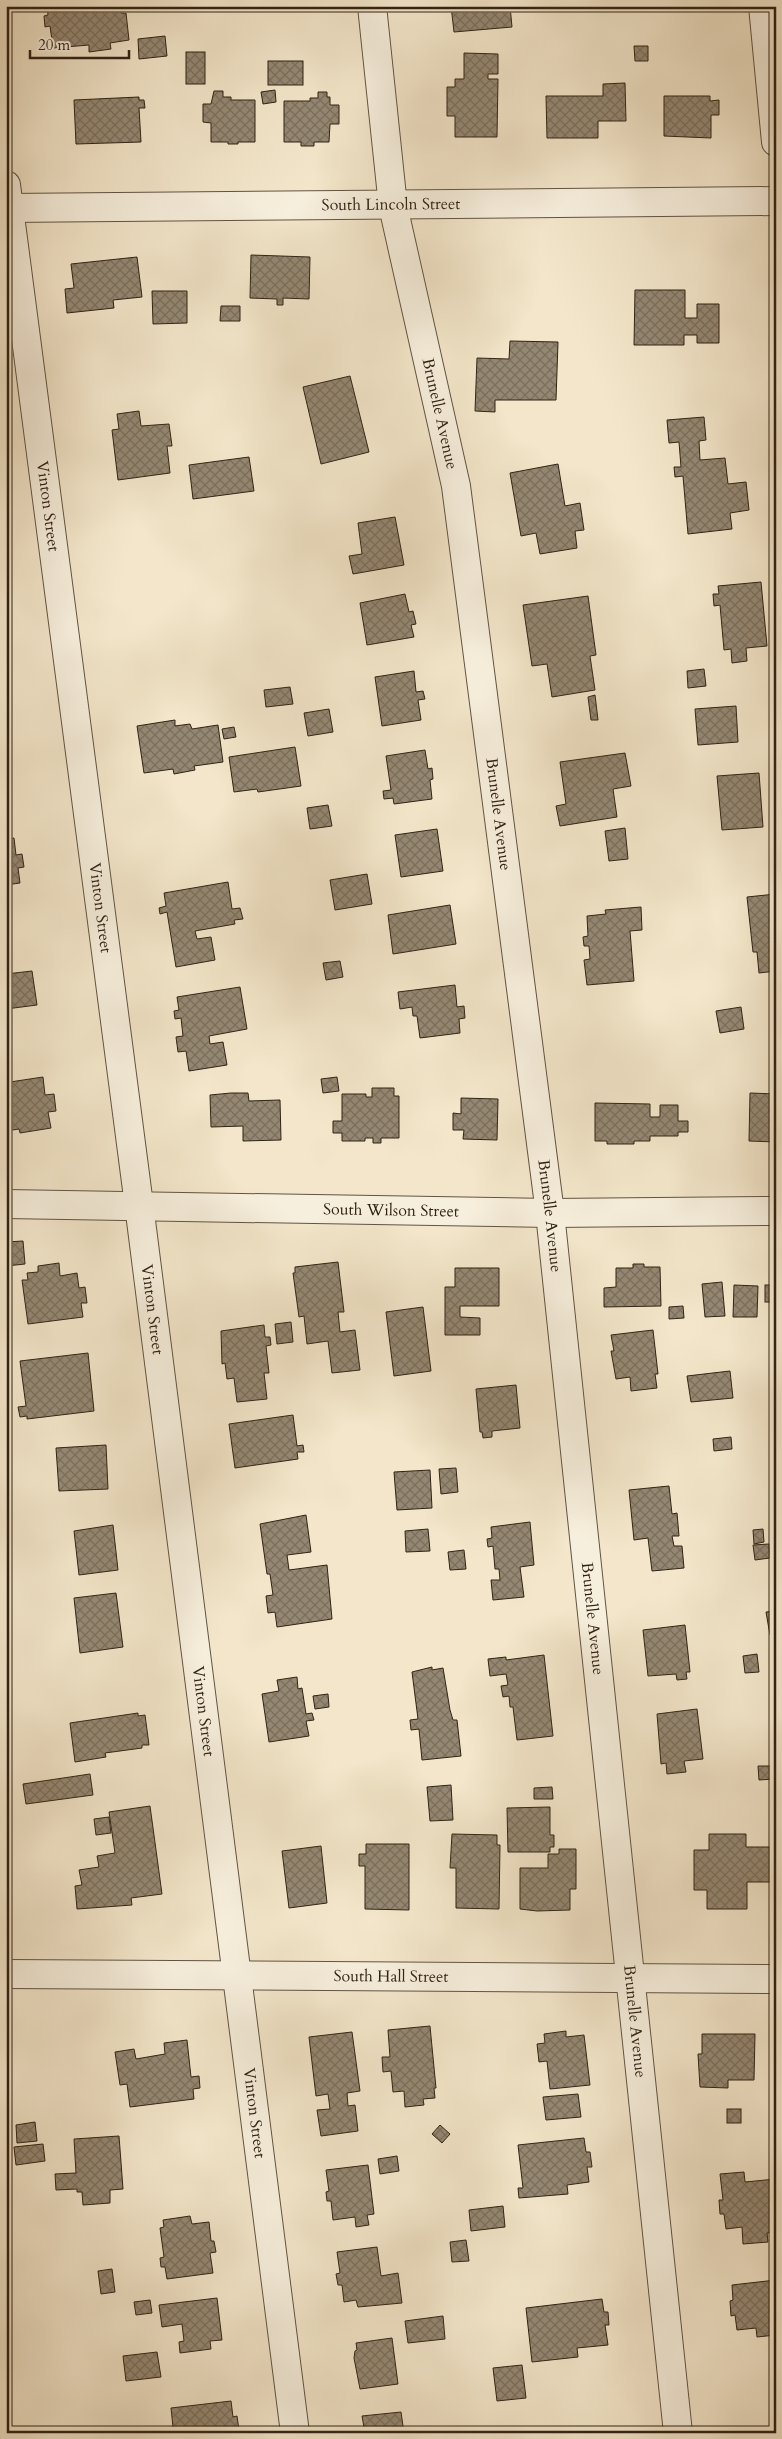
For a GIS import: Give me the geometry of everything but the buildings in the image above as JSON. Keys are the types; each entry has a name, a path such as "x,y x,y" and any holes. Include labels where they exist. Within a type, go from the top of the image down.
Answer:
{"street":[{"name":"Brunelle Avenue","path":"372,6 393,206 456,486 550,1213 678,2433"},
{"path":"763,6 776,142"},
{"name":"South Lincoln Street","path":"7,200 393,206 776,201"},
{"name":"Vinton Street","path":"7,200 139,1205 295,2433"},
{"name":"South Wilson Street","path":"6,1204 550,1213 776,1211"},
{"name":"South Hall Street","path":"6,1974 776,1979"}]}
